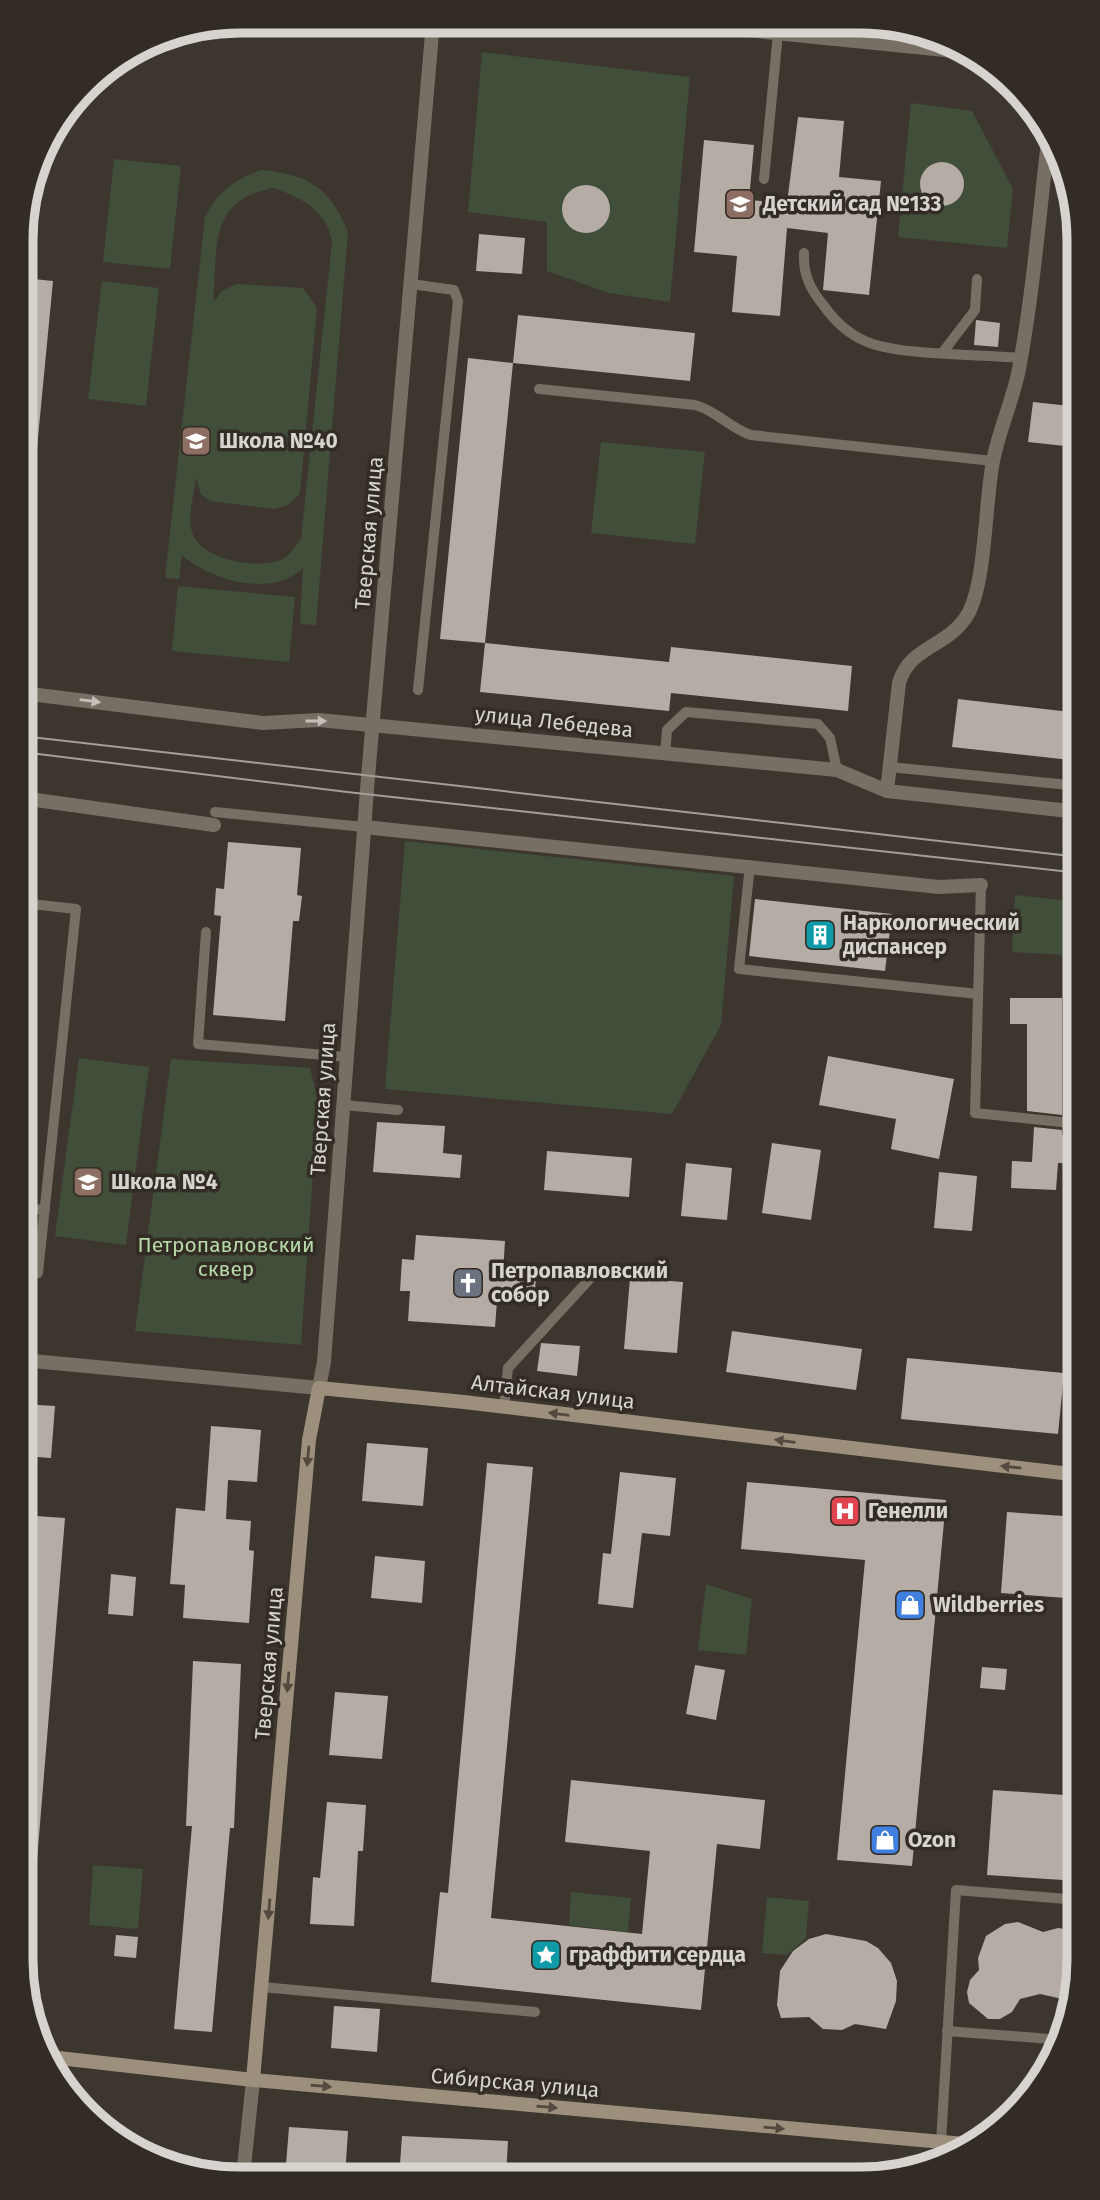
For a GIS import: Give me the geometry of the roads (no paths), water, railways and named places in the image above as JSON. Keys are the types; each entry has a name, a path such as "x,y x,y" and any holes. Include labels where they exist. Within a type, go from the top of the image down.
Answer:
{"main road":[{"name":"Алтайская улица","path":"319,1388 504,1407 1066,1473"},
{"name":"Тверская улица","path":"253,2080 309,1440 319,1388"},
{"name":"Сибирская улица","path":"58,2058 253,2080 955,2143"}],"street":[{"name":"Тверская улица","path":"319,1388 324,1362 364,827 432,33"},
{"path":"778,33 938,49"},
{"path":"887,791 898,683 903,667 917,654 935,646 968,614 977,588 993,461 1021,358 1047,153"},
{"name":"улица Лебедева","path":"34,694 263,723 319,720 837,770 887,791 1067,811"},
{"path":"34,799 214,819"},
{"path":"364,827 750,865 939,887 981,884"},
{"name":"Алтайская улица","path":"33,1361 319,1388"},
{"name":"Тверская улица","path":"244,2167 253,2080"}],"lane":[{"path":"764,179 778,33"},
{"path":"804,253 803,269 811,291 835,320 864,341 888,348 1021,358"},
{"path":"943,352 975,310 977,279"},
{"path":"411,284 454,290 458,302 418,691"},
{"path":"539,389 695,405 710,409 737,430 751,435 993,461"},
{"path":"665,754 667,730 686,712 818,724 830,738 837,770"},
{"path":"890,767 1067,785"},
{"path":"214,819 364,827"},
{"path":"750,865 739,969 978,994"},
{"path":"981,884 975,1113 1066,1123"},
{"path":"33,1272 38,1273 76,909 34,904"},
{"path":"206,932 198,1044 347,1057"},
{"path":"344,1105 398,1110"},
{"path":"33,1209 45,1210"},
{"path":"504,1407 508,1368 596,1272"},
{"path":"941,2142 957,1890 1066,1899"},
{"path":"262,1987 535,2012"},
{"path":"947,2031 1051,2039"}],"tram line":[{"path":"34,737 1067,856"},
{"path":"34,753 347,792 1067,872"}],"place":[{"name":"Детский сад №133","path":"740,204"},
{"name":"Школа №40","path":"196,441"},
{"name":"Наркологический диспансер","path":"820,935"},
{"name":"Школа №4","path":"88,1182"},
{"name":"Петропавловский собор","path":"468,1283"},
{"name":"Генелли","path":"845,1511"},
{"name":"Wildberries","path":"910,1605"},
{"name":"Ozon","path":"885,1840"},
{"name":"граффити сердца","path":"546,1955"}],"park label":[{"name":"Петропавловский сквер","path":"226,1257"}]}
